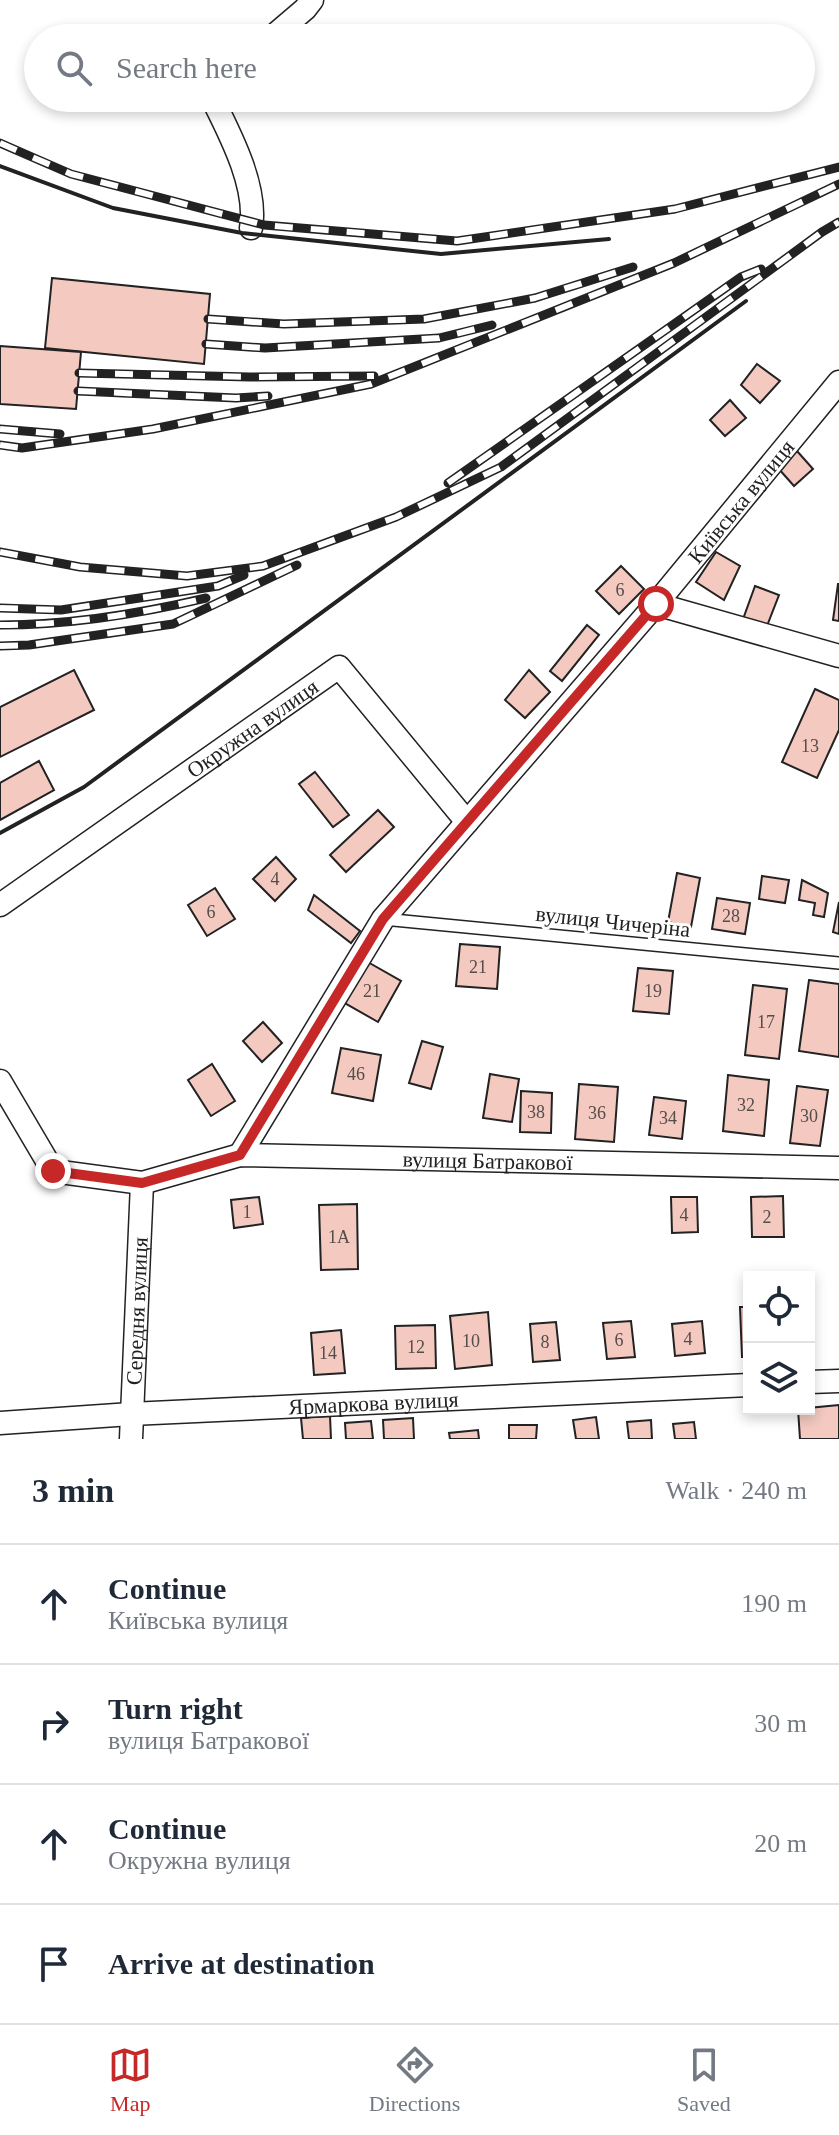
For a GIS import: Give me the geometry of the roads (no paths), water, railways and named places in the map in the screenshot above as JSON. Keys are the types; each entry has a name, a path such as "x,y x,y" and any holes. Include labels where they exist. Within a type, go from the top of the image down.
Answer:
{"street":[{"path":"287,24 312,0"},
{"path":"219,112 235,145 253,203 251,228"},
{"name":"Київська вулиця","path":"240,1155 383,919 656,604 839,382"},
{"path":"656,604 839,656"},
{"name":"Окружна вулиця","path":"0,905 339,667 467,822"},
{"path":"0,1081 53,1171 142,1183"},
{"name":"вулиця Батракової","path":"142,1183 240,1155 839,1168"},
{"name":"Середня вулиця","path":"131,1439 142,1183"},
{"path":"815,1382 839,1381"},
{"name":"Ярмаркова вулиця","path":"0,1423 743,1385"}],"lane":[{"name":"вулиця Чичеріна","path":"383,919 839,963"}],"railway":[{"path":"0,143 71,174 264,225 457,241 675,209 839,167"},
{"path":"0,445 22,448 153,429 371,384 674,263 839,184"},
{"path":"0,552 80,567 187,576 263,566 396,517 501,467 839,222"},
{"path":"208,319 284,324 424,319 535,298 633,267"},
{"path":"448,483 741,277 761,269"},
{"path":"206,344 265,348 439,338 492,325"},
{"path":"79,373 374,376"},
{"path":"78,391 236,398 268,396"},
{"path":"0,429 60,434"},
{"path":"0,646 29,645 173,624 297,565"},
{"path":"0,608 61,610 218,586 244,575"},
{"path":"0,625 104,618 206,598"}]}
